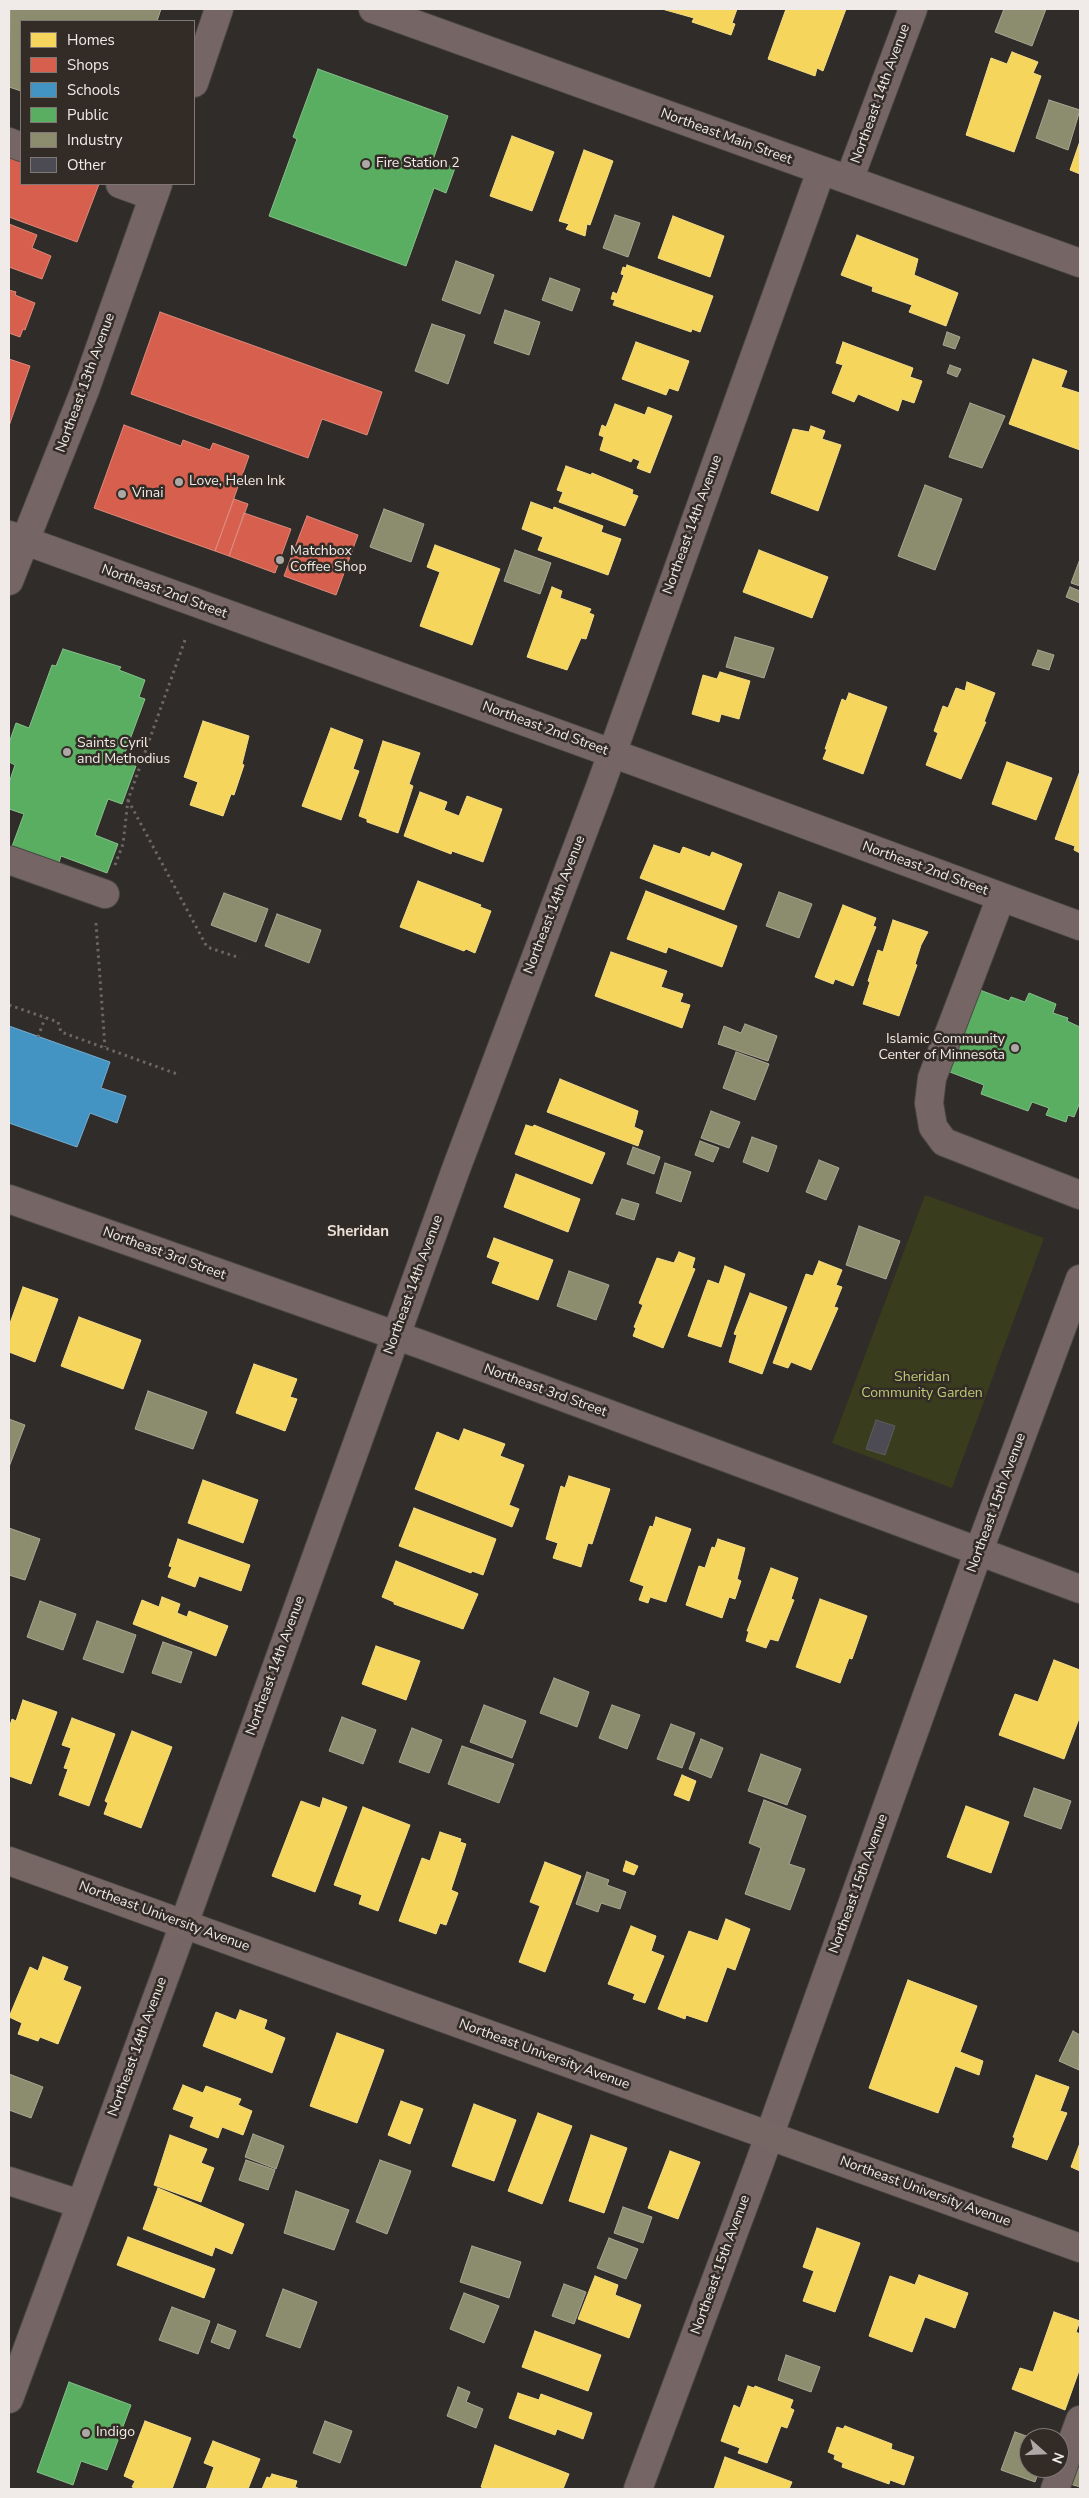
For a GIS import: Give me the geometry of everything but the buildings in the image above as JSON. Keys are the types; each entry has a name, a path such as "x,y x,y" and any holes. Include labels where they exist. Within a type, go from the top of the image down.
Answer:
{"main road":[{"name":"Northeast University Avenue","path":"9,1861 1080,2248"}],"street":[{"path":"195,80 219,9"},
{"name":"Northeast Main Street","path":"374,9 1080,263"},
{"name":"Northeast 14th Avenue","path":"850,180 913,9"},
{"name":"Northeast 14th Avenue","path":"9,2399 396,1336 611,753 821,171"},
{"path":"126,185 156,190"},
{"name":"Northeast 13th Avenue","path":"9,581 17,538 85,390 156,190"},
{"name":"Northeast 2nd Street","path":"17,538 611,753 1080,926"},
{"path":"9,860 105,894"},
{"path":"1001,897 932,1078 929,1103 933,1127 944,1142 1080,1196"},
{"name":"Northeast 3rd Street","path":"9,1199 396,1336 978,1553 1080,1589"},
{"name":"Northeast 15th Avenue","path":"638,2489 768,2136 978,1553 1080,1279"},
{"path":"9,2181 80,2204"},
{"path":"1055,2489 1080,2420"}],"path":[{"path":"105,1048 95,926 123,844 128,800 185,640"},
{"path":"128,800 206,947 240,958"},
{"path":"9,1005 58,1022 61,1032 176,1074"},
{"path":"38,1036 45,1018"}],"green space":[{"name":"Sheridan Community Garden","path":"925,1195 1044,1238 952,1488 832,1443"}],"place":[{"name":"Fire Station 2","path":"366,164"},
{"name":"Love, Helen Ink","path":"179,482"},
{"name":"Vinai","path":"122,494"},
{"name":"Matchbox Coffee Shop","path":"280,560"},
{"name":"Saints Cyril and Methodius","path":"67,752"},
{"name":"Islamic Community Center of Minnesota","path":"1015,1048"},
{"name":"Indigo","path":"86,2433"}],"district":[{"name":"Sheridan","path":"358,1232"}]}
